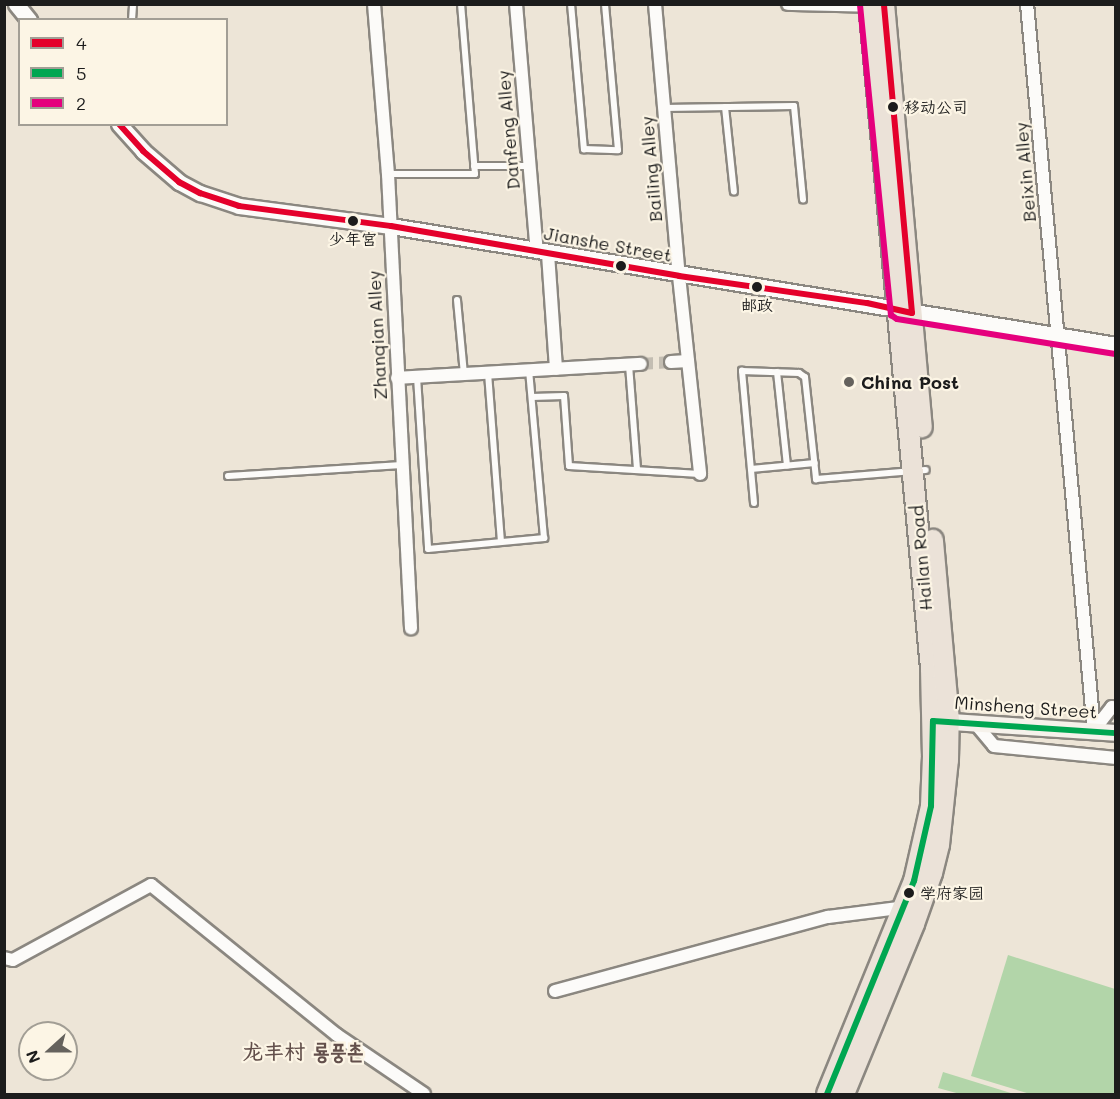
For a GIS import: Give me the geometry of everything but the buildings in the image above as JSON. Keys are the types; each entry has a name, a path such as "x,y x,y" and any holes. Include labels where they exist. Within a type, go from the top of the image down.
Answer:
{"highway":[{"name":"Hailan Road","path":"844,1095 910,934 932,873 942,821 948,760 931,668 920,470 877,5"},
{"name":"Hailan Road","path":"828,1095 906,906 914,881 931,806 941,721"}],"main road":[{"name":"Minsheng Street","path":"941,721 1116,733"}],"street":[{"path":"16,4 27,18"},
{"name":"Zhanqian Alley","path":"374,4 388,174 411,628"},
{"name":"Danfeng Alley","path":"516,4 529,166 543,253 556,369"},
{"name":"Bailing Alley","path":"655,4 679,276 700,474"},
{"path":"788,4 877,5"},
{"name":"Beixin Alley","path":"1027,4 1094,730"},
{"name":"Jianshe Street","path":"121,126 142,151 179,182 218,200 239,206 390,226 679,276 1116,345"},
{"path":"671,362 688,361"},
{"path":"397,378 635,364"},
{"path":"1094,730 1112,707 1116,708"},
{"path":"974,722 994,746 1116,758"},
{"path":"4,958 13,960 151,885 337,1035 424,1095"},
{"path":"555,991 828,917 906,906"}],"lane":[{"path":"388,174 475,174 461,4"},
{"path":"571,4 584,149 618,150 605,4"},
{"path":"664,108 794,106 803,200"},
{"path":"726,107 734,192"},
{"path":"474,166 529,166"},
{"path":"457,300 464,374"},
{"path":"635,364 637,470"},
{"path":"417,377 428,549 544,538 529,370"},
{"path":"754,503 742,371 799,373 805,378 816,479 920,470"},
{"path":"777,372 787,465"},
{"path":"488,373 501,542"},
{"path":"532,397 564,396 569,465 700,474"},
{"path":"751,469 814,463"},
{"path":"228,476 402,465"}],"green space":[{"path":"1008,955 1115,989 1115,1094 1030,1094 971,1076"},
{"path":"943,1072 1014,1094 960,1094 938,1088"}],"tunnel":[{"path":"641,364 671,362"}],"transit line":[{"name":"4","path":"121,126 143,151 179,182 200,193 239,206 391,226 679,276 867,303 912,313 884,4"},
{"name":"2","path":"860,5 891,315 897,319 1115,354"},
{"name":"5","path":"827,1094 914,881 931,806 933,721 1116,733"}],"place":[{"name":"移动公司","path":"893,107"},
{"name":"少年宫","path":"353,221"},
{"name":"邮政","path":"757,287"},
{"name":"China Post","path":"849,382"},
{"name":"学府家园","path":"909,893"}],"district":[{"name":"龙丰村 룡풍촌","path":"303,1051"}]}
